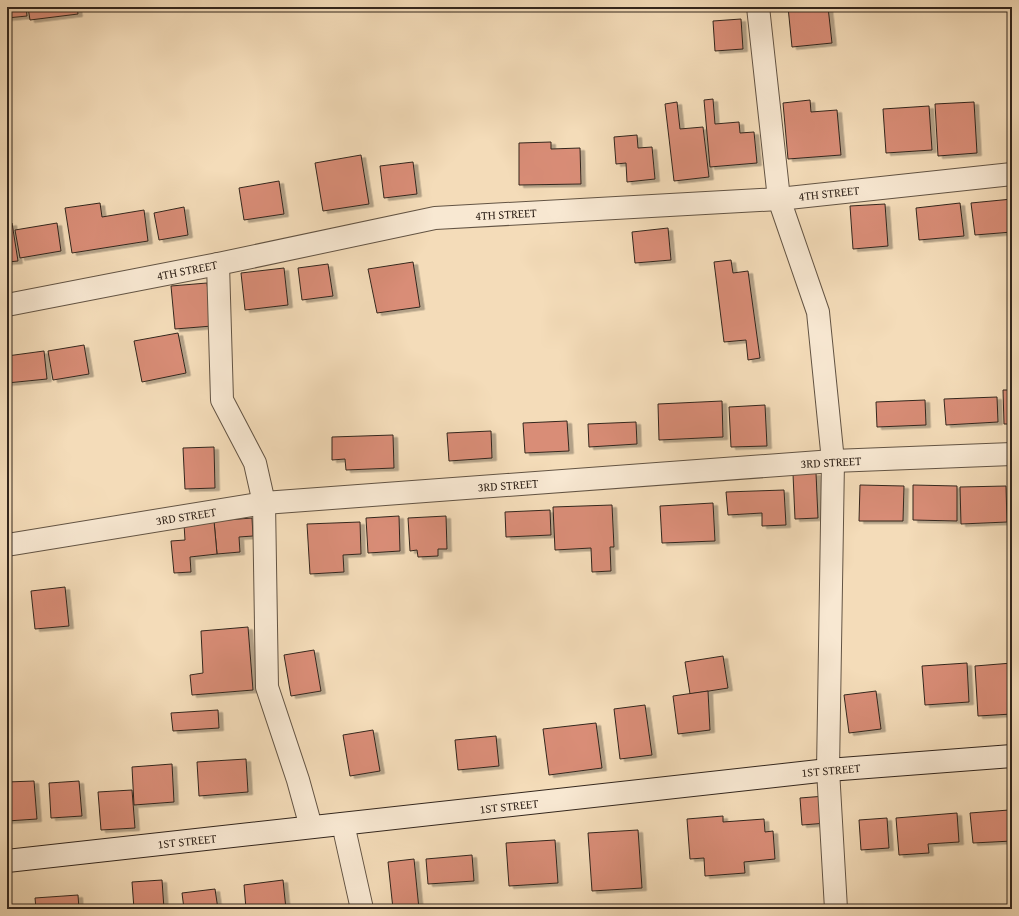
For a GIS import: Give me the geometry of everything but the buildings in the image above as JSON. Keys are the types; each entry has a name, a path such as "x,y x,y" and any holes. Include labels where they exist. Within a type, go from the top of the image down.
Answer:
{"street":[{"path":"758,7 779,198 818,312 833,461 828,770 836,909"},
{"name":"4TH STREET","path":"7,305 218,264 435,218 779,198 1012,174"},
{"path":"218,264 222,400 255,463 264,503 267,687 298,780 311,827"},
{"name":"3RD STREET","path":"7,546 264,503 833,461 1012,454"},
{"name":"1ST STREET","path":"7,861 828,770 1012,756"},
{"path":"343,824 362,909"}]}
